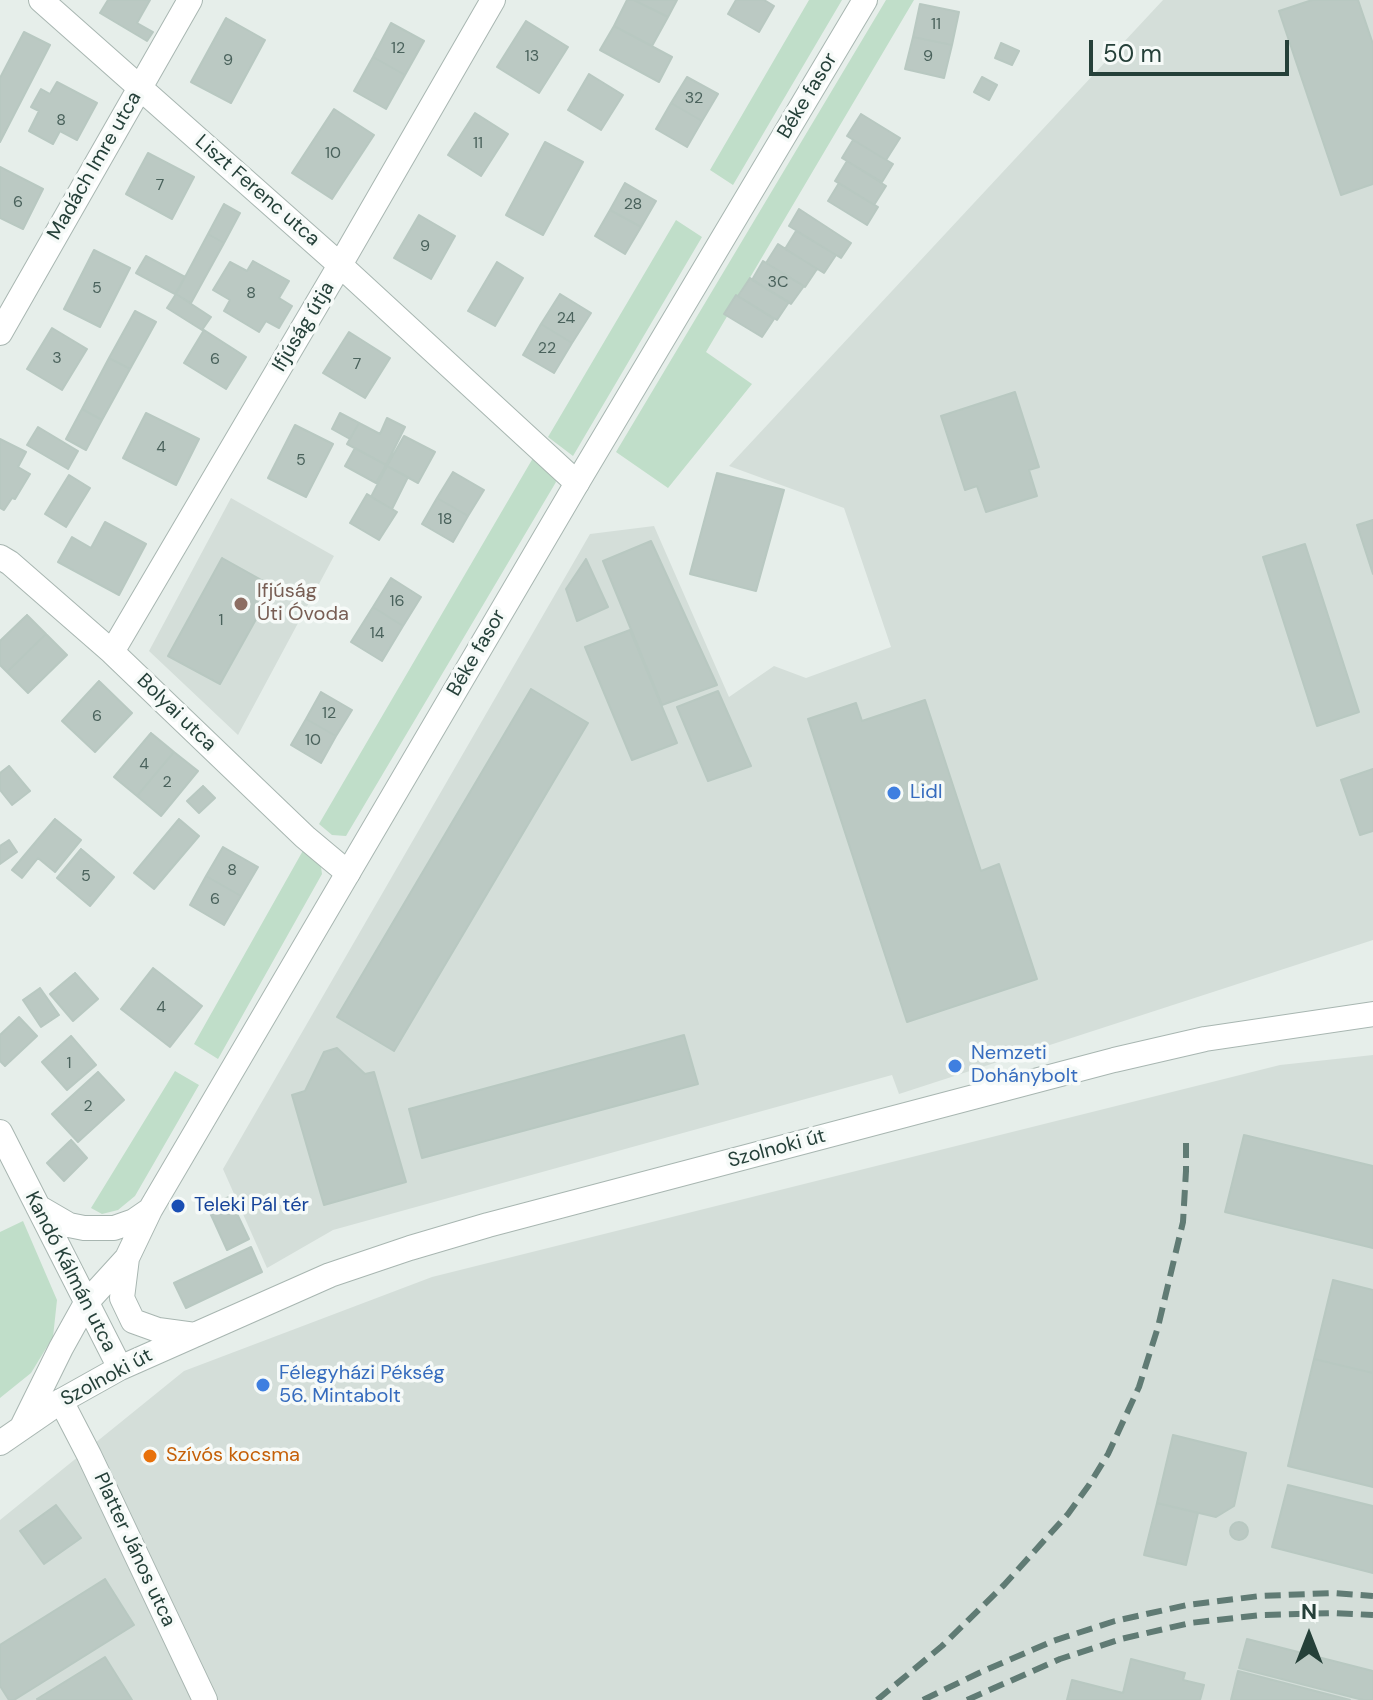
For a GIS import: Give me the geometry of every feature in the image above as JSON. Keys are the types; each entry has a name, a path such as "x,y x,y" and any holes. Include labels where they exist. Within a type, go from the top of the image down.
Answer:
{"street":[{"name":"Liszt Ferenc utca","path":"41,0 340,265 577,483"},
{"name":"Madách Imre utca","path":"0,333 190,0"},
{"name":"Ifjúság útja","path":"112,652 493,0"},
{"name":"Béke fasor","path":"86,1303 127,1258 150,1210 865,0"},
{"name":"Bolyai utca","path":"0,557 112,652 305,837 348,873"},
{"name":"Szolnoki út","path":"0,1443 61,1401 120,1368 330,1275 410,1248 1114,1060 1205,1039 1373,1014"},
{"name":"Kandó Kálmán utca","path":"0,1132 120,1368"},
{"path":"38,1207 69,1225 84,1228 114,1228 134,1221 150,1210"},
{"name":"Szolnoki út","path":"127,1258 122,1298 133,1321"},
{"name":"Szolnoki út","path":"22,1427 86,1303 158,1330 195,1335"},
{"name":"Platter János utca","path":"61,1401 205,1700"}],"shaded area":[{"path":"1163,0 1373,0 1373,940 899,1094 892,1075 333,1230 267,1268 223,1169 590,534 654,526 729,697 774,666 806,678 891,647 844,508 729,466"},
{"name":"Ifjúság Úti Óvoda","path":"231,498 334,556 238,735 149,651"},
{"path":"1373,1055 1373,1700 0,1700 0,1520 184,1371 432,1277 1280,1065"}],"green space":[{"path":"809,0 842,0 733,185 710,170"},
{"path":"886,0 914,0 706,352 752,384 668,488 616,452"},
{"path":"676,220 702,237 573,456 548,437"},
{"path":"533,458 553,473 556,482 346,836 332,835 319,824"},
{"path":"305,847 320,860 322,874 218,1059 194,1044"},
{"path":"175,1071 199,1085 135,1196 118,1210 102,1214 91,1208"},
{"path":"23,1221 57,1300 53,1337 31,1373 0,1398 0,1232"}],"building":[{"path":"108,0 150,0 137,23 153,32 147,41 100,13"},
{"path":"627,0 634,0 668,17 652,46 614,26"},
{"path":"634,0 677,0 668,17"},
{"path":"736,0 764,0 774,6 759,32 728,14"},
{"path":"1312,0 1358,0 1373,44 1373,184 1341,195 1279,11"},
{"path":"920,4 959,12 952,45 913,37"},
{"path":"226,18 265,40 231,103 191,82"},
{"path":"526,21 568,47 539,93 497,67"},
{"path":"391,23 424,41 405,75 373,57"},
{"path":"614,26 672,57 659,82 600,50"},
{"path":"24,32 50,45 0,142 0,78"},
{"path":"913,37 952,45 944,78 905,69"},
{"path":"1001,43 1019,51 1012,65 995,58"},
{"path":"373,57 405,75 386,109 354,91"},
{"path":"589,74 623,95 601,130 568,110"},
{"path":"687,77 718,94 702,121 671,103"},
{"path":"982,77 997,85 989,100 974,92"},
{"path":"57,82 97,103 77,140 60,131 53,144 29,131 39,111 31,107 41,89 50,94"},
{"path":"671,103 702,121 687,147 656,129"},
{"path":"334,109 374,135 332,199 292,173"},
{"path":"475,113 508,134 481,176 448,155"},
{"path":"861,114 900,138 886,160 847,136"},
{"path":"853,140 893,164 882,182 842,158"},
{"path":"545,142 583,162 543,235 506,215"},
{"path":"148,153 194,177 172,219 126,194"},
{"path":"847,161 886,186 874,205 835,181"},
{"path":"0,167 43,189 23,229 0,218"},
{"path":"625,183 656,201 641,227 610,210"},
{"path":"839,183 878,207 867,225 828,201"},
{"path":"224,204 240,213 224,243 208,234"},
{"path":"799,209 851,243 841,258 789,226"},
{"path":"610,210 641,227 625,254 595,236"},
{"path":"419,215 455,236 431,279 394,258"},
{"path":"796,231 836,255 824,273 785,249"},
{"path":"208,234 224,243 191,303 176,294"},
{"path":"778,244 817,269 805,287 766,263"},
{"path":"94,250 130,268 100,327 64,309"},
{"path":"146,256 185,277 175,294 136,273"},
{"path":"253,261 289,281 279,298 292,306 279,328 266,321 259,332 224,311 230,300 213,290 230,262 247,271"},
{"path":"763,261 804,286 791,304 752,280"},
{"path":"497,262 523,278 495,326 468,311"},
{"path":"750,278 789,302 777,320 738,296"},
{"path":"176,294 211,317 202,330 167,308"},
{"path":"560,294 591,313 572,343 541,324"},
{"path":"736,295 774,319 762,337 724,314"},
{"path":"135,311 156,322 130,369 109,358"},
{"path":"541,324 572,343 554,373 523,355"},
{"path":"52,328 87,349 62,390 27,369"},
{"path":"204,330 246,357 226,389 184,363"},
{"path":"349,332 390,358 365,398 323,373"},
{"path":"109,358 130,369 102,420 82,409"},
{"path":"1015,392 1039,467 1029,470 1037,496 986,512 977,486 965,490 941,416"},
{"path":"82,409 102,420 86,450 66,439"},
{"path":"146,413 199,439 176,485 123,458"},
{"path":"340,413 359,423 350,439 332,429"},
{"path":"387,418 405,427 386,465 347,444 359,423 380,434"},
{"path":"295,425 333,444 306,497 268,478"},
{"path":"38,427 78,451 68,469 27,445"},
{"path":"404,436 435,452 418,483 387,466"},
{"path":"0,439 26,452 18,467 30,474 15,499 12,498 4,510 0,508"},
{"path":"355,448 386,465 376,483 345,466"},
{"path":"387,466 408,477 392,509 371,497"},
{"path":"453,472 484,490 468,516 437,498"},
{"path":"717,473 784,490 756,591 690,574"},
{"path":"69,475 90,488 66,527 45,514"},
{"path":"367,494 397,512 379,540 350,523"},
{"path":"437,498 468,516 453,542 422,524"},
{"path":"1373,520 1373,574 1357,525"},
{"path":"105,522 146,544 119,595 58,562 72,537 91,548"},
{"path":"651,541 717,685 662,705 603,561"},
{"path":"1305,544 1359,712 1317,726 1263,557"},
{"path":"222,558 274,587 220,684 168,656"},
{"path":"586,559 608,607 577,621 566,589"},
{"path":"391,578 421,597 403,626 373,607"},
{"path":"373,607 403,626 382,661 351,642"},
{"path":"27,615 46,634 7,672 0,665 0,641"},
{"path":"630,630 677,743 632,760 585,647"},
{"path":"46,634 67,655 28,693 7,672"},
{"path":"99,681 132,713 95,752 62,721"},
{"path":"531,689 588,723 394,1051 337,1017"},
{"path":"718,691 751,766 708,781 677,707"},
{"path":"321,692 352,710 336,736 306,719"},
{"name":"Lidl","path":"925,700 981,871 999,864 1037,979 907,1022 808,719 856,703 862,721"},
{"path":"306,719 336,736 321,763 291,745"},
{"path":"151,733 174,752 137,796 114,777"},
{"path":"174,752 198,771 161,816 137,796"},
{"path":"9,766 30,791 12,805 0,790 0,773"},
{"path":"1373,769 1373,831 1360,835 1341,780"},
{"path":"203,786 215,798 199,813 187,801"},
{"path":"55,819 81,840 55,872 38,858 22,878 12,870"},
{"path":"179,819 199,836 154,889 134,873"},
{"path":"9,840 17,852 0,864 0,846"},
{"path":"223,847 258,867 241,896 206,876"},
{"path":"81,849 114,877 90,906 57,878"},
{"path":"206,876 241,896 224,925 190,905"},
{"path":"153,968 202,1006 170,1047 121,1009"},
{"path":"75,973 98,999 73,1021 50,994"},
{"path":"40,988 59,1015 41,1027 23,1000"},
{"path":"19,1017 37,1036 5,1066 0,1061 0,1035"},
{"path":"684,1035 698,1084 422,1158 409,1109"},
{"path":"71,1036 96,1065 67,1090 42,1062"},
{"path":"337,1048 365,1074 374,1072 406,1182 324,1205 292,1095 305,1091 324,1052"},
{"path":"98,1072 124,1100 78,1142 52,1114"},
{"path":"1244,1135 1373,1166 1373,1248 1225,1212"},
{"path":"71,1140 87,1158 64,1181 47,1163"},
{"path":"229,1197 249,1239 227,1250 207,1206"},
{"path":"251,1247 262,1272 186,1308 174,1283"},
{"path":"1333,1280 1373,1290 1373,1373 1314,1359"},
{"path":"1314,1359 1373,1373 1373,1487 1288,1466"},
{"path":"1173,1435 1246,1453 1234,1506 1216,1517 1157,1503"},
{"path":"1288,1485 1373,1506 1373,1573 1272,1547"},
{"path":"1157,1503 1198,1513 1186,1565 1144,1555"},
{"path":"56,1505 81,1538 44,1564 20,1531"},
{"path":"1235,1522 1243,1522 1248,1531 1246,1538 1235,1540 1230,1535 1230,1527"},
{"path":"105,1579 134,1625 14,1700 9,1700 0,1686 0,1645"},
{"path":"1247,1639 1373,1671 1373,1700 1239,1668"},
{"path":"105,1657 132,1700 37,1699"},
{"path":"1131,1659 1185,1673 1183,1680 1204,1685 1200,1700 1067,1700 1072,1680 1123,1693"},
{"path":"1238,1671 1350,1700 1231,1700"}],"railway":[{"path":"877,1700 942,1646 1004,1585 1068,1514 1108,1454 1139,1387 1158,1327 1183,1222 1186,1143"},
{"path":"923,1700 1053,1641 1115,1621 1187,1605 1260,1596 1332,1593 1373,1596"},
{"path":"967,1700 1060,1659 1121,1639 1190,1623 1261,1615 1373,1615"}],"place":[{"name":"Ifjúság Úti Óvoda","path":"241,604"},
{"name":"Lidl","path":"894,793"},
{"name":"Nemzeti Dohánybolt","path":"955,1066"},
{"name":"Teleki Pál tér","path":"178,1206"},
{"name":"Félegyházi Pékség 56. Mintabolt","path":"263,1385"},
{"name":"Szívós kocsma","path":"150,1456"}]}
